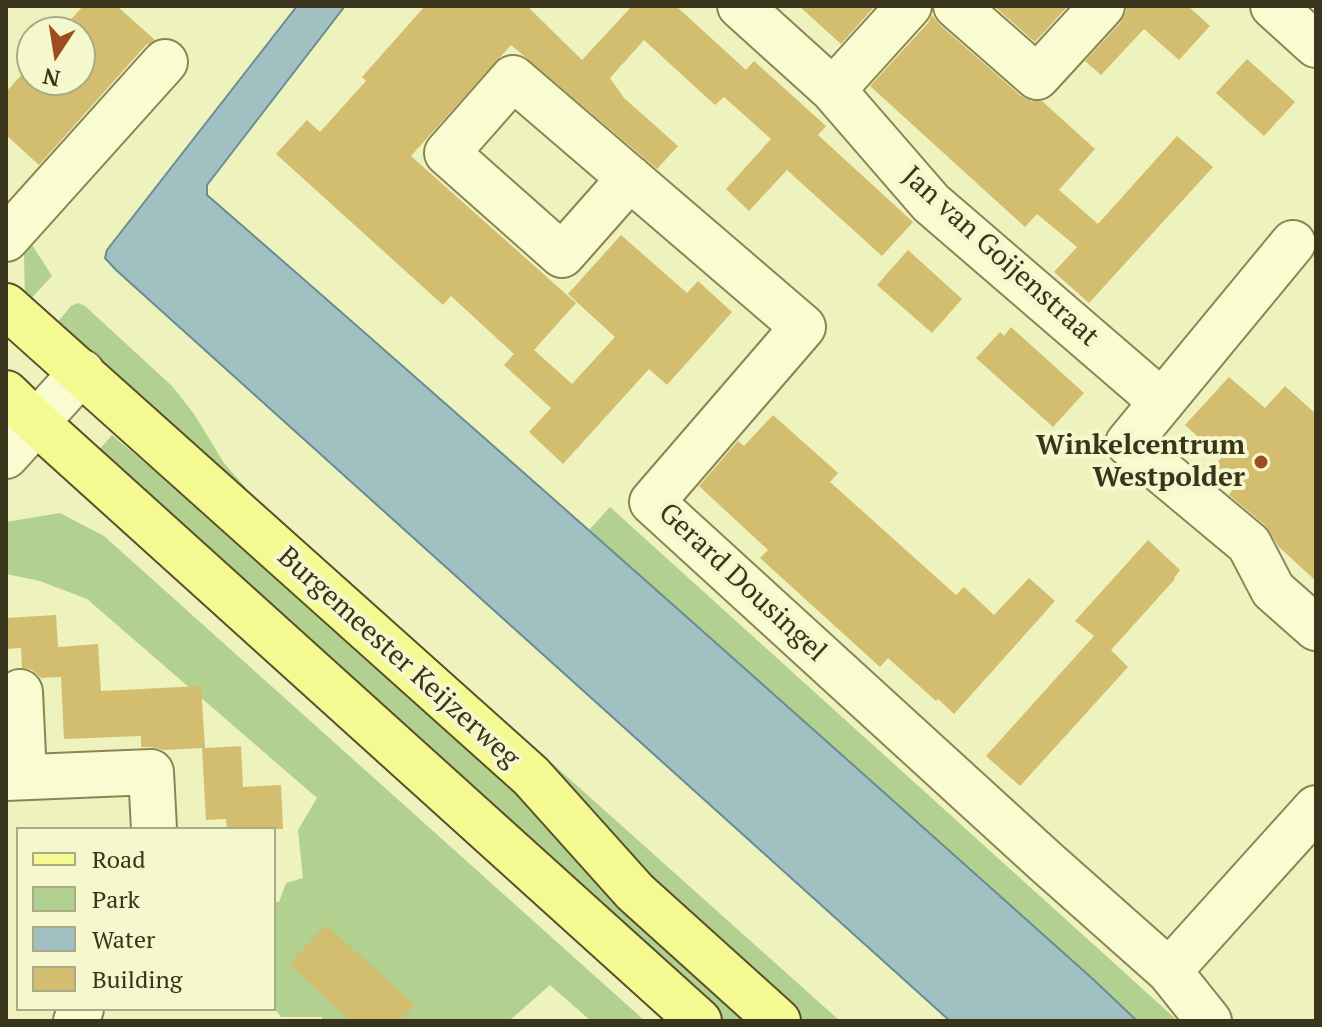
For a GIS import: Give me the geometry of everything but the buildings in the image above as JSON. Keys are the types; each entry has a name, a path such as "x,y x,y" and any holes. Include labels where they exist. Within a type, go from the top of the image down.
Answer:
{"main road":[{"name":"Burgemeester Keijzerweg","path":"6,306 531,776 635,892 778,1021"},
{"path":"6,393 699,1021"}],"street":[{"name":"Jan van Goijenstraat","path":"740,6 833,90 931,203 1162,402"},
{"path":"833,90 909,6"},
{"path":"956,6 1037,77 1102,6"},
{"path":"1273,6 1316,45"},
{"path":"6,239 165,62"},
{"name":"Gerard Dousingel","path":"630,178 803,327 652,502 1169,971 1209,1021"},
{"path":"1293,243 1128,443 1249,544 1273,590 1316,628"},
{"path":"6,456 82,372"},
{"path":"20,692 15,777 151,772 154,827"},
{"path":"1169,971 1316,808"}],"green space":[{"path":"29,240 52,276 25,305 24,254"},
{"path":"78,303 172,386 194,414 224,463 251,494 840,1021 795,1021 51,330 71,306"},
{"path":"112,435 163,478 207,502 522,787 759,1021 718,1021 92,458"},
{"path":"610,507 1178,1021 1137,1021 589,530"},
{"path":"60,513 104,536 645,1021 591,1021 550,985 509,1021 322,1021 322,1017 281,1017 276,1011 276,902 279,902 286,883 303,878 298,830 317,798 87,599 40,581 6,574 6,522"}],"water":[{"path":"297,6 345,6 207,185 207,195 652,586 1137,1021 950,1021 105,258 107,250"}],"place":[{"name":"Winkelcentrum Westpolder","path":"1261,462"}]}
